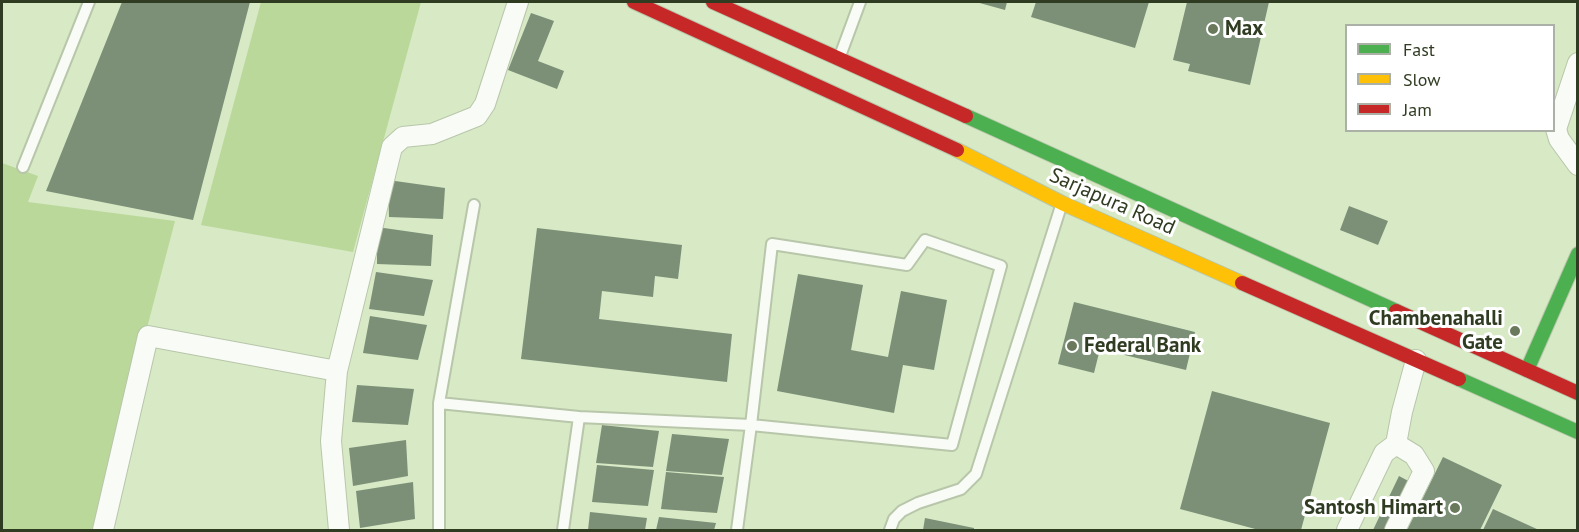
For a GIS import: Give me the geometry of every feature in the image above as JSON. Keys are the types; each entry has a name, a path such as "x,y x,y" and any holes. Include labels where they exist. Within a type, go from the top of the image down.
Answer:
{"main road":[{"name":"Sarjapura Road","path":"634,2 958,151 1062,203 1578,432"},
{"name":"Sarjapura Road","path":"713,2 1578,393"},
{"path":"1527,370 1578,254"}],"street":[{"path":"339,531 331,441 337,371 392,147 403,137 432,134 477,116 485,104 518,2"},
{"path":"1578,63 1556,129 1559,139 1578,165"},
{"path":"103,531 148,336 337,371"},
{"path":"1347,531 1384,453 1396,444 1416,360"},
{"path":"1395,531 1424,471 1414,455 1396,444"}],"lane":[{"path":"23,167 89,2"},
{"path":"839,59 860,2"},
{"path":"890,531 894,519 902,511 918,503 961,489 976,474 1062,203"},
{"path":"439,531 439,402 474,205"},
{"path":"439,402 579,417 751,426 952,444 1001,266 925,240 907,265 772,244 751,426 737,531"},
{"path":"563,531 579,417"}],"green space":[{"path":"261,2 421,2 353,252 201,225"},
{"path":"2,163 38,176 28,202 175,221 94,530 2,530"}],"building":[{"path":"122,2 250,2 193,220 46,191"},
{"path":"976,2 1007,2 1005,10"},
{"path":"1036,2 1149,2 1135,48 1031,17"},
{"path":"1187,2 1269,2 1250,85 1188,71 1190,64 1173,60"},
{"path":"531,13 554,21 538,61 564,71 557,89 508,70"},
{"path":"388,180 445,188 443,219 389,217"},
{"path":"1349,206 1388,221 1378,245 1340,230"},
{"path":"377,227 433,235 431,266 377,264"},
{"path":"537,228 682,245 678,279 655,276 653,297 602,291 599,319 732,334 727,382 521,359"},
{"path":"376,272 433,280 424,316 369,309"},
{"path":"798,274 863,285 851,350 888,357 901,291 947,300 934,370 903,365 894,413 777,391"},
{"path":"1074,302 1195,332 1186,370 1100,349 1094,373 1058,364"},
{"path":"370,316 427,325 418,360 363,353"},
{"path":"357,385 414,389 408,425 352,422"},
{"path":"1212,391 1330,423 1301,530 1259,530 1180,509"},
{"path":"602,425 659,431 653,467 596,463"},
{"path":"672,434 729,439 722,475 666,471"},
{"path":"406,440 408,476 353,486 349,448"},
{"name":"Santosh Himart","path":"1443,457 1502,485 1480,530 1407,530"},
{"path":"597,465 654,470 648,506 592,502"},
{"path":"666,472 724,477 717,513 661,509"},
{"path":"1399,476 1414,484 1392,530 1373,530"},
{"path":"413,482 415,519 360,528 356,491"},
{"path":"1493,509 1539,530 1483,530"},
{"path":"590,512 647,518 645,530 588,530"},
{"path":"659,517 716,523 714,530 656,530"},
{"path":"925,518 974,528 974,530 923,530"}],"traffic: fast":[{"path":"966,116 1396,311"},
{"path":"1527,370 1578,254"},
{"path":"1459,379 1578,432"}],"traffic: slow":[{"path":"957,150 1062,203 1242,283"}],"traffic: jam":[{"path":"634,2 957,150"},
{"path":"713,2 966,116"},
{"path":"1242,283 1459,379"},
{"path":"1396,311 1578,393"}],"place":[{"name":"Max","path":"1213,29"},
{"name":"Chambenahalli Gate","path":"1515,331"},
{"name":"Federal Bank","path":"1072,346"},
{"name":"Santosh Himart","path":"1455,508"}]}
